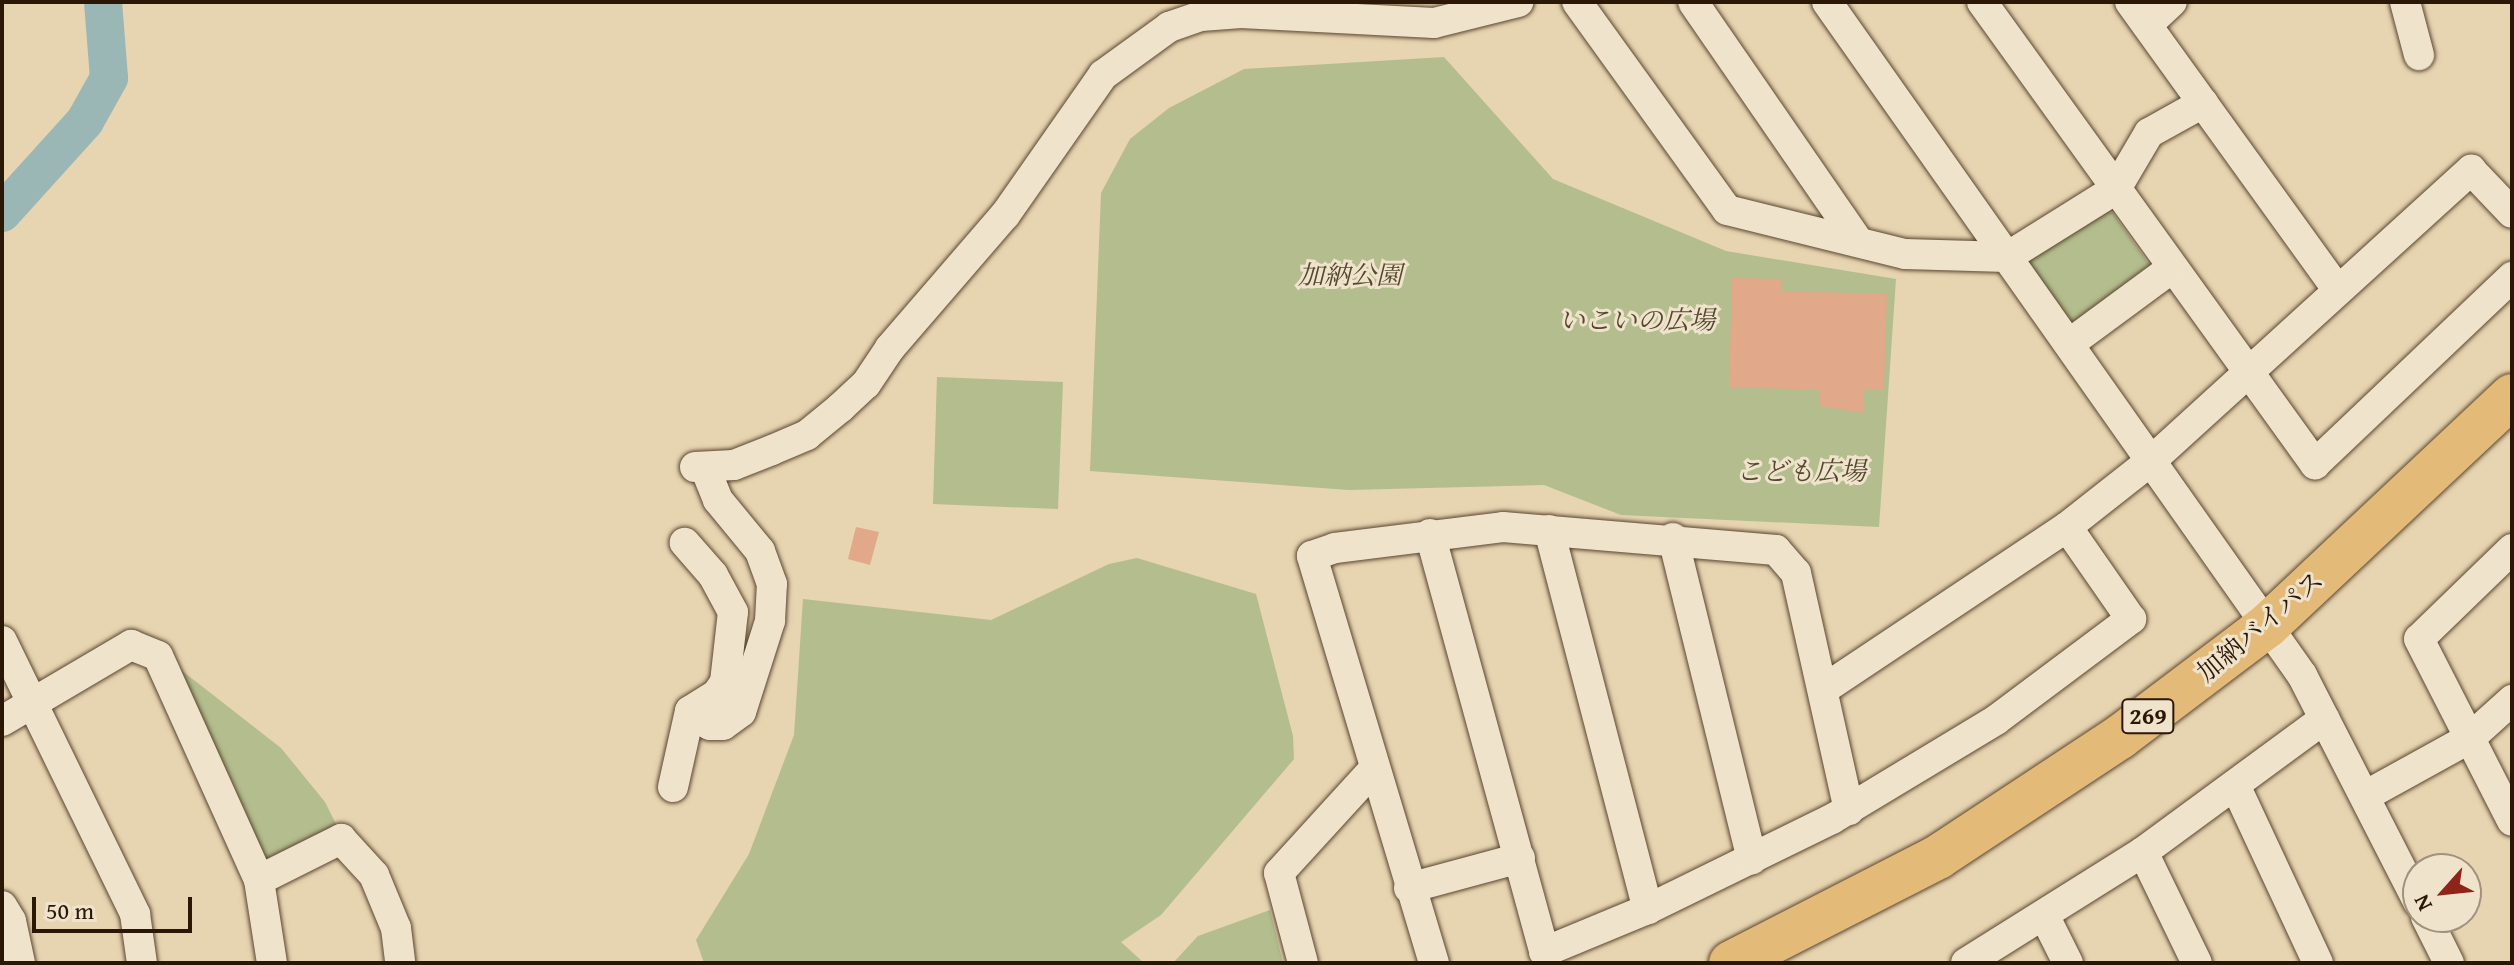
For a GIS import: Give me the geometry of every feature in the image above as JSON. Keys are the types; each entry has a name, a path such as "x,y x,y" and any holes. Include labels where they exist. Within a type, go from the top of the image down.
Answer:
{"highway":[{"name":"加納バイパス","path":"1731,963 1938,857 2275,636 2512,396"},
{"name":"加納バイパス","path":"1795,963 1843,941 2135,763 2512,428"}],"street":[{"path":"700,706 701,720 710,725 723,725 741,712 770,621 772,584 760,551 718,500 700,467 734,465 807,435 866,384 890,348 1005,215 1103,75 1169,27 1201,16 1241,13 1434,23 1518,2"},
{"path":"1577,2 1727,210 1905,254 2007,257 2116,189 2149,133 2203,103"},
{"path":"1693,2 1858,241"},
{"path":"1827,2 2275,636 2324,719 2402,870"},
{"path":"1982,2 2315,464 2512,277"},
{"path":"2172,2 2138,14 2336,288"},
{"path":"2405,2 2419,55"},
{"path":"1824,689 2067,527 2151,461 2336,288 2471,170 2512,213"},
{"path":"2069,344 2172,268"},
{"path":"1434,963 1409,888 1312,556 1430,534 1503,527 1673,538 1776,550 1796,573 1849,810"},
{"path":"1430,534 1544,952 1648,909 1849,810 1996,720 2131,619 2067,527"},
{"path":"1549,530 1648,909"},
{"path":"1673,538 1752,859"},
{"path":"673,787 690,711 700,706 725,682 733,612 713,575 685,543"},
{"path":"2512,549 2419,639 2512,821"},
{"path":"2,641 135,914 142,963"},
{"path":"2,721 131,645 158,656 259,880 272,963"},
{"path":"2365,796 2470,738 2512,700"},
{"path":"1966,963 2045,917 2143,852 2324,719"},
{"path":"1303,963 1279,873 1375,768"},
{"path":"2235,785 2318,963"},
{"path":"259,880 341,839 374,875 396,928 400,963"},
{"path":"2143,852 2197,963"},
{"path":"1409,888 1520,858"},
{"path":"2,906 20,963"},
{"path":"2045,917 2068,963"},
{"path":"2433,933 2445,962"}],"green space":[{"name":"加納公園","path":"1444,57 1553,179 1726,251 1896,279 1879,527 1621,515 1544,485 1349,490 1090,471 1101,193 1130,139 1169,108 1244,69"},
{"path":"2104,211 2113,213 2153,270 2072,328 2026,267 2030,254"},
{"path":"937,377 1063,382 1058,509 933,504"},
{"path":"1137,558 1256,594 1293,736 1294,759 1161,915 1121,942 1144,963 704,963 696,940 749,854 794,735 803,599 991,620 1109,564"},
{"path":"167,659 281,748 325,802 338,828 273,859 262,859"},
{"path":"1270,910 1283,963 1173,963 1198,936"}],"building":[{"path":"1732,278 1781,279 1781,291 1887,294 1884,389 1864,389 1864,413 1820,406 1820,390 1729,387"},
{"path":"856,527 879,532 870,565 848,559"}],"waterway":[{"path":"2,213 85,121 109,78 103,2"}],"park label":[{"name":"いこいの広場","path":"1637,320"},
{"name":"こども広場","path":"1801,471"}]}
